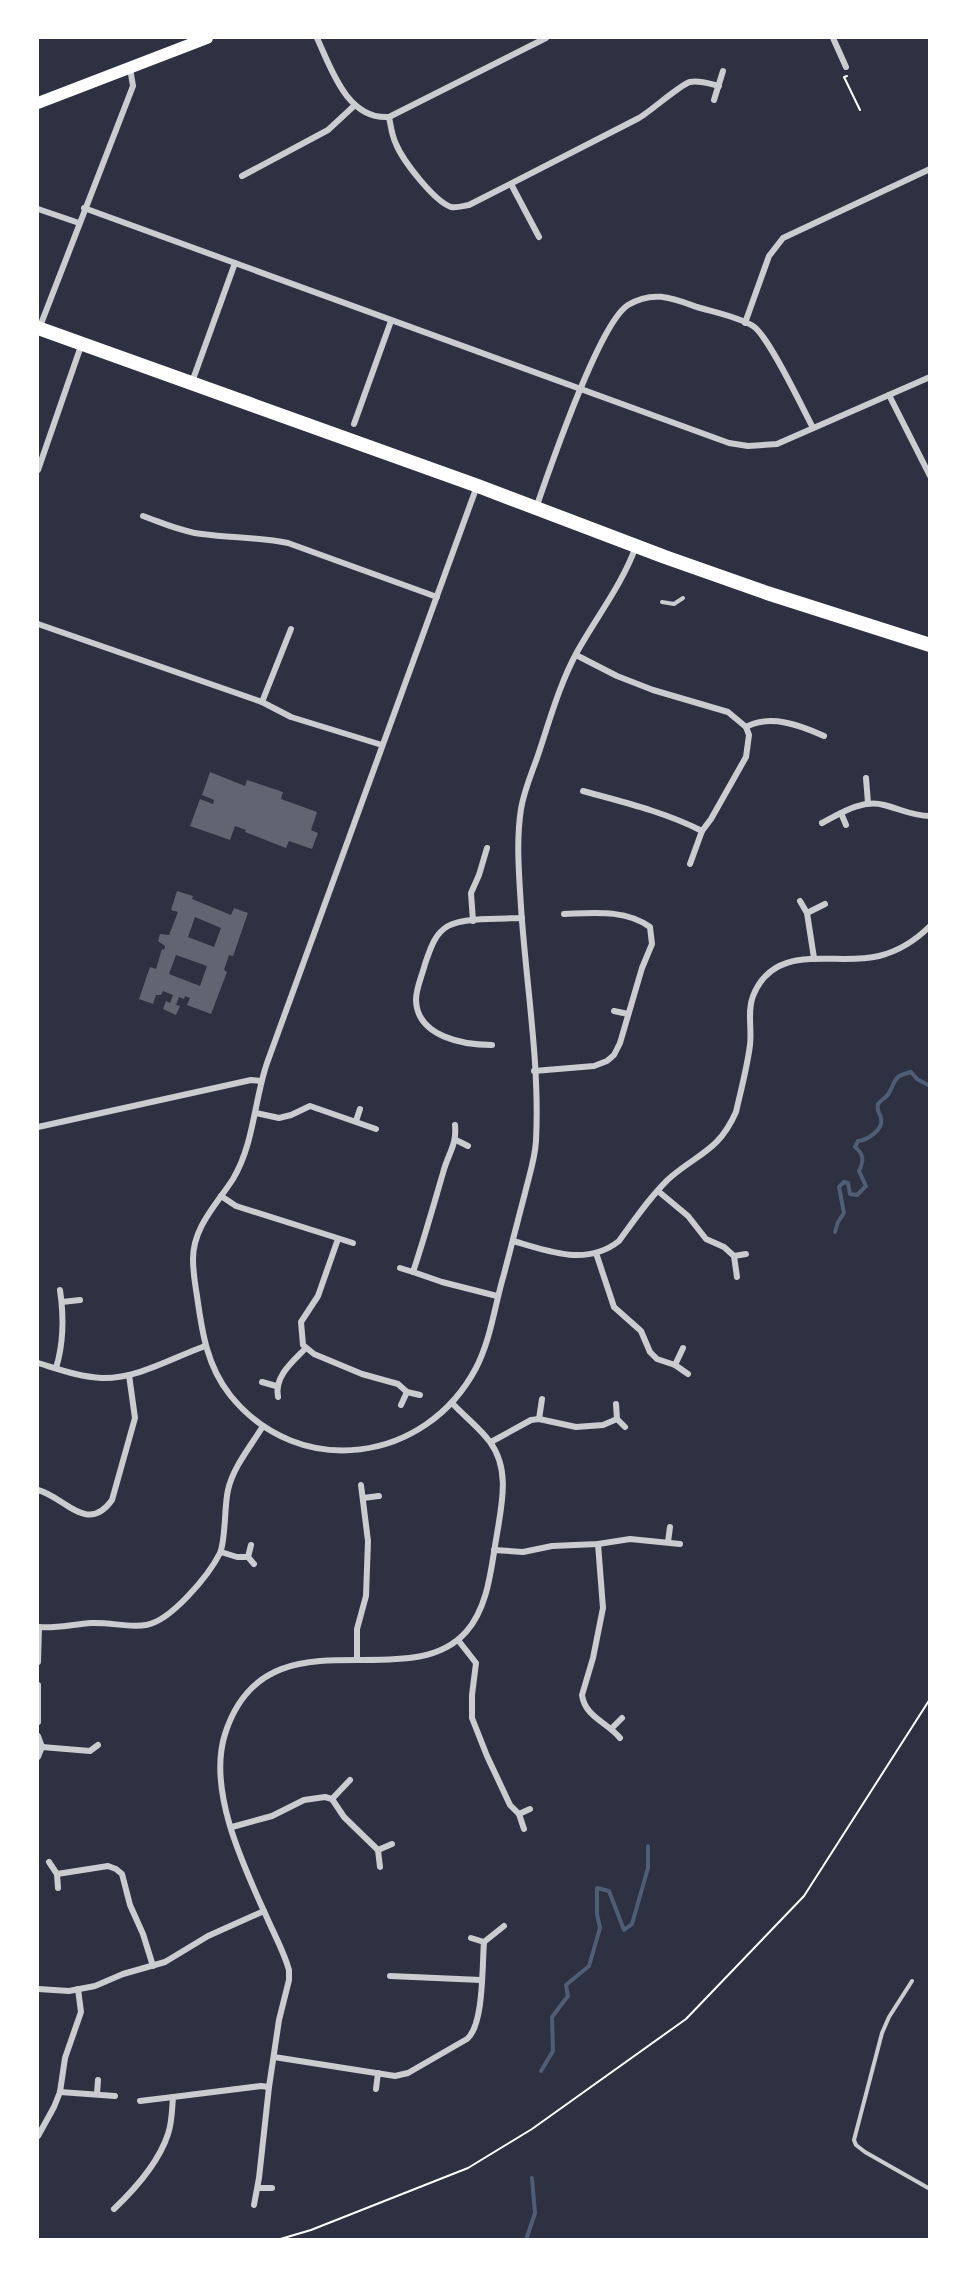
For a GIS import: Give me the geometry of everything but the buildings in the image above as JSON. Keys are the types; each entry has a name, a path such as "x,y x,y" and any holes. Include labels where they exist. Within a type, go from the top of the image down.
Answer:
{"main road":[{"path":"38,103 207,38"},
{"path":"38,328 478,486 766,593 930,645"}],"street":[{"path":"317,38 336,79 355,105 374,116 389,117 546,38"},
{"path":"833,38 846,67"},
{"path":"38,328 133,86 130,68"},
{"path":"714,100 723,71"},
{"path":"389,117 392,135 402,156 436,197 444,203 458,207 469,205 639,118 683,85 700,82 719,86"},
{"path":"242,176 328,130 355,105"},
{"path":"745,323 769,256 783,238 930,169"},
{"path":"511,184 538,237"},
{"path":"84,208 729,443 748,446 777,444 930,377"},
{"path":"38,209 79,223"},
{"path":"192,383 235,264"},
{"path":"536,508 580,389 611,324 626,306 646,297 667,296 755,327 769,346 813,428"},
{"path":"354,424 391,321"},
{"path":"38,466 82,343"},
{"path":"889,395 930,476"},
{"path":"478,486 261,1081 256,1113 240,1164 221,1196 208,1212 199,1232 193,1257 205,1346 217,1374 230,1395 263,1426 283,1437 312,1447 353,1451 375,1448 406,1438 423,1428 452,1403 466,1386 481,1357 513,1241 536,1145 534,1071 519,849 522,806 550,719 576,655 617,588 636,546"},
{"path":"143,516 202,534 269,539 288,543 437,597"},
{"path":"38,624 262,702 291,717 382,745"},
{"path":"262,702 291,629"},
{"path":"576,655 617,676 653,690 729,712 746,727 749,735 748,748 741,768 702,831 690,864"},
{"path":"746,727 765,720 774,720 805,728 824,736"},
{"path":"866,778 868,803"},
{"path":"583,791 633,805 702,831"},
{"path":"822,823 853,807 868,803 883,804 908,814 930,816"},
{"path":"841,813 846,825"},
{"path":"473,921 471,893 487,848"},
{"path":"800,901 807,914 814,958"},
{"path":"807,914 825,904"},
{"path":"534,1071 594,1066 614,1055 620,1043 651,944 650,927 633,918 610,913 564,914"},
{"path":"492,1045 455,1041 426,1024 417,1005 417,991 436,937 452,924 522,918"},
{"path":"513,1241 572,1256 596,1253 619,1241 671,1177 713,1147 732,1122 750,1044 751,1003 761,981 774,969 786,963 814,958 864,959 898,950 916,939 930,926"},
{"path":"614,1011 628,1014"},
{"path":"38,1127 251,1080 261,1081"},
{"path":"256,1113 279,1118 310,1106 376,1129"},
{"path":"356,1121 360,1109"},
{"path":"412,1272 433,1213 448,1155 456,1140 455,1125"},
{"path":"456,1140 468,1146"},
{"path":"658,1191 688,1216 706,1239 724,1247 734,1256 737,1277"},
{"path":"221,1196 236,1206 353,1243"},
{"path":"338,1239 318,1296 301,1322 301,1337 305,1349 362,1374 398,1384 407,1392 420,1395"},
{"path":"596,1253 614,1307 641,1331 650,1352 657,1359 675,1365 688,1374"},
{"path":"734,1256 746,1254"},
{"path":"400,1268 442,1282 497,1296"},
{"path":"56,1368 62,1347 63,1330 60,1290"},
{"path":"62,1302 80,1300"},
{"path":"38,1363 103,1378 129,1375 205,1346"},
{"path":"675,1365 682,1348"},
{"path":"278,1397 276,1386 290,1364 305,1349"},
{"path":"38,1490 52,1495 82,1514 100,1513 107,1508 112,1500 135,1418 129,1375"},
{"path":"261,1382 276,1386"},
{"path":"401,1405 407,1392"},
{"path":"539,1419 542,1399"},
{"path":"254,2205 258,2188 269,2087 289,1970 232,1827 221,1784 220,1758 226,1731 247,1694 266,1678 296,1665 318,1660 417,1657 458,1640 473,1621 483,1602 504,1492 501,1468 490,1442 452,1403"},
{"path":"616,1404 617,1419 625,1427"},
{"path":"490,1442 522,1423 539,1419 576,1427 603,1425 617,1419"},
{"path":"38,1662 38,1627 65,1628 104,1623 138,1626 166,1617 182,1603 220,1552 230,1482 263,1426"},
{"path":"357,1659 357,1629 366,1596 368,1541 361,1485"},
{"path":"363,1498 379,1496"},
{"path":"668,1542 670,1527"},
{"path":"494,1550 523,1552 552,1546 598,1544 630,1539 680,1544"},
{"path":"598,1544 603,1608 593,1658 582,1695 590,1713 612,1728 620,1738"},
{"path":"248,1557 251,1545"},
{"path":"220,1552 237,1557 248,1557 254,1563"},
{"path":"458,1640 473,1656 476,1663 471,1705 476,1731 510,1805 519,1814 524,1829"},
{"path":"38,1685 38,1722"},
{"path":"612,1728 622,1718"},
{"path":"38,1736 42,1747 38,1757"},
{"path":"42,1747 90,1751 98,1745"},
{"path":"332,1799 350,1780"},
{"path":"232,1827 272,1816 304,1800 325,1797 332,1799 344,1817 378,1850 380,1868"},
{"path":"519,1814 530,1809"},
{"path":"378,1850 392,1844"},
{"path":"49,1862 57,1874 58,1888"},
{"path":"57,1874 108,1866 122,1874 130,1905 143,1934 153,1966"},
{"path":"38,1989 57,1991 95,1986 123,1974 153,1966 177,1956 208,1936 264,1911"},
{"path":"274,2057 395,2076 408,2073 471,2036 479,2017 484,1942 504,1926"},
{"path":"471,1938 484,1942"},
{"path":"390,1976 481,1980"},
{"path":"38,2136 39,2128 54,2107 60,2092 65,2058 81,2012 78,1989"},
{"path":"376,2089 378,2073"},
{"path":"97,2094 98,2080"},
{"path":"140,2101 261,2086 269,2087"},
{"path":"60,2092 115,2096"},
{"path":"114,2210 141,2180 162,2147 170,2124 173,2097"},
{"path":"258,2188 272,2187"}],"lane":[{"path":"662,602 674,604 683,598"},
{"path":"912,1981 889,2017 882,2033 854,2140 856,2145 865,2152 930,2189"}],"path":[{"path":"851,74 844,77 860,110"},
{"path":"277,2240 468,2168 532,2129 686,2019 804,1896 930,1699"}],"waterway":[{"path":"835,1232 844,1213 839,1187 844,1182 848,1183 850,1194 857,1195 866,1186 859,1171 862,1155 855,1147 858,1141 866,1139 880,1127 878,1104 901,1075 911,1072 917,1079 930,1086"},
{"path":"541,2071 553,2051 552,2017 568,1996 566,1985 589,1966 600,1928 597,1914 597,1888 609,1891 624,1930 632,1924 648,1868 648,1846"},
{"path":"526,2240 535,2213 532,2178"}]}
